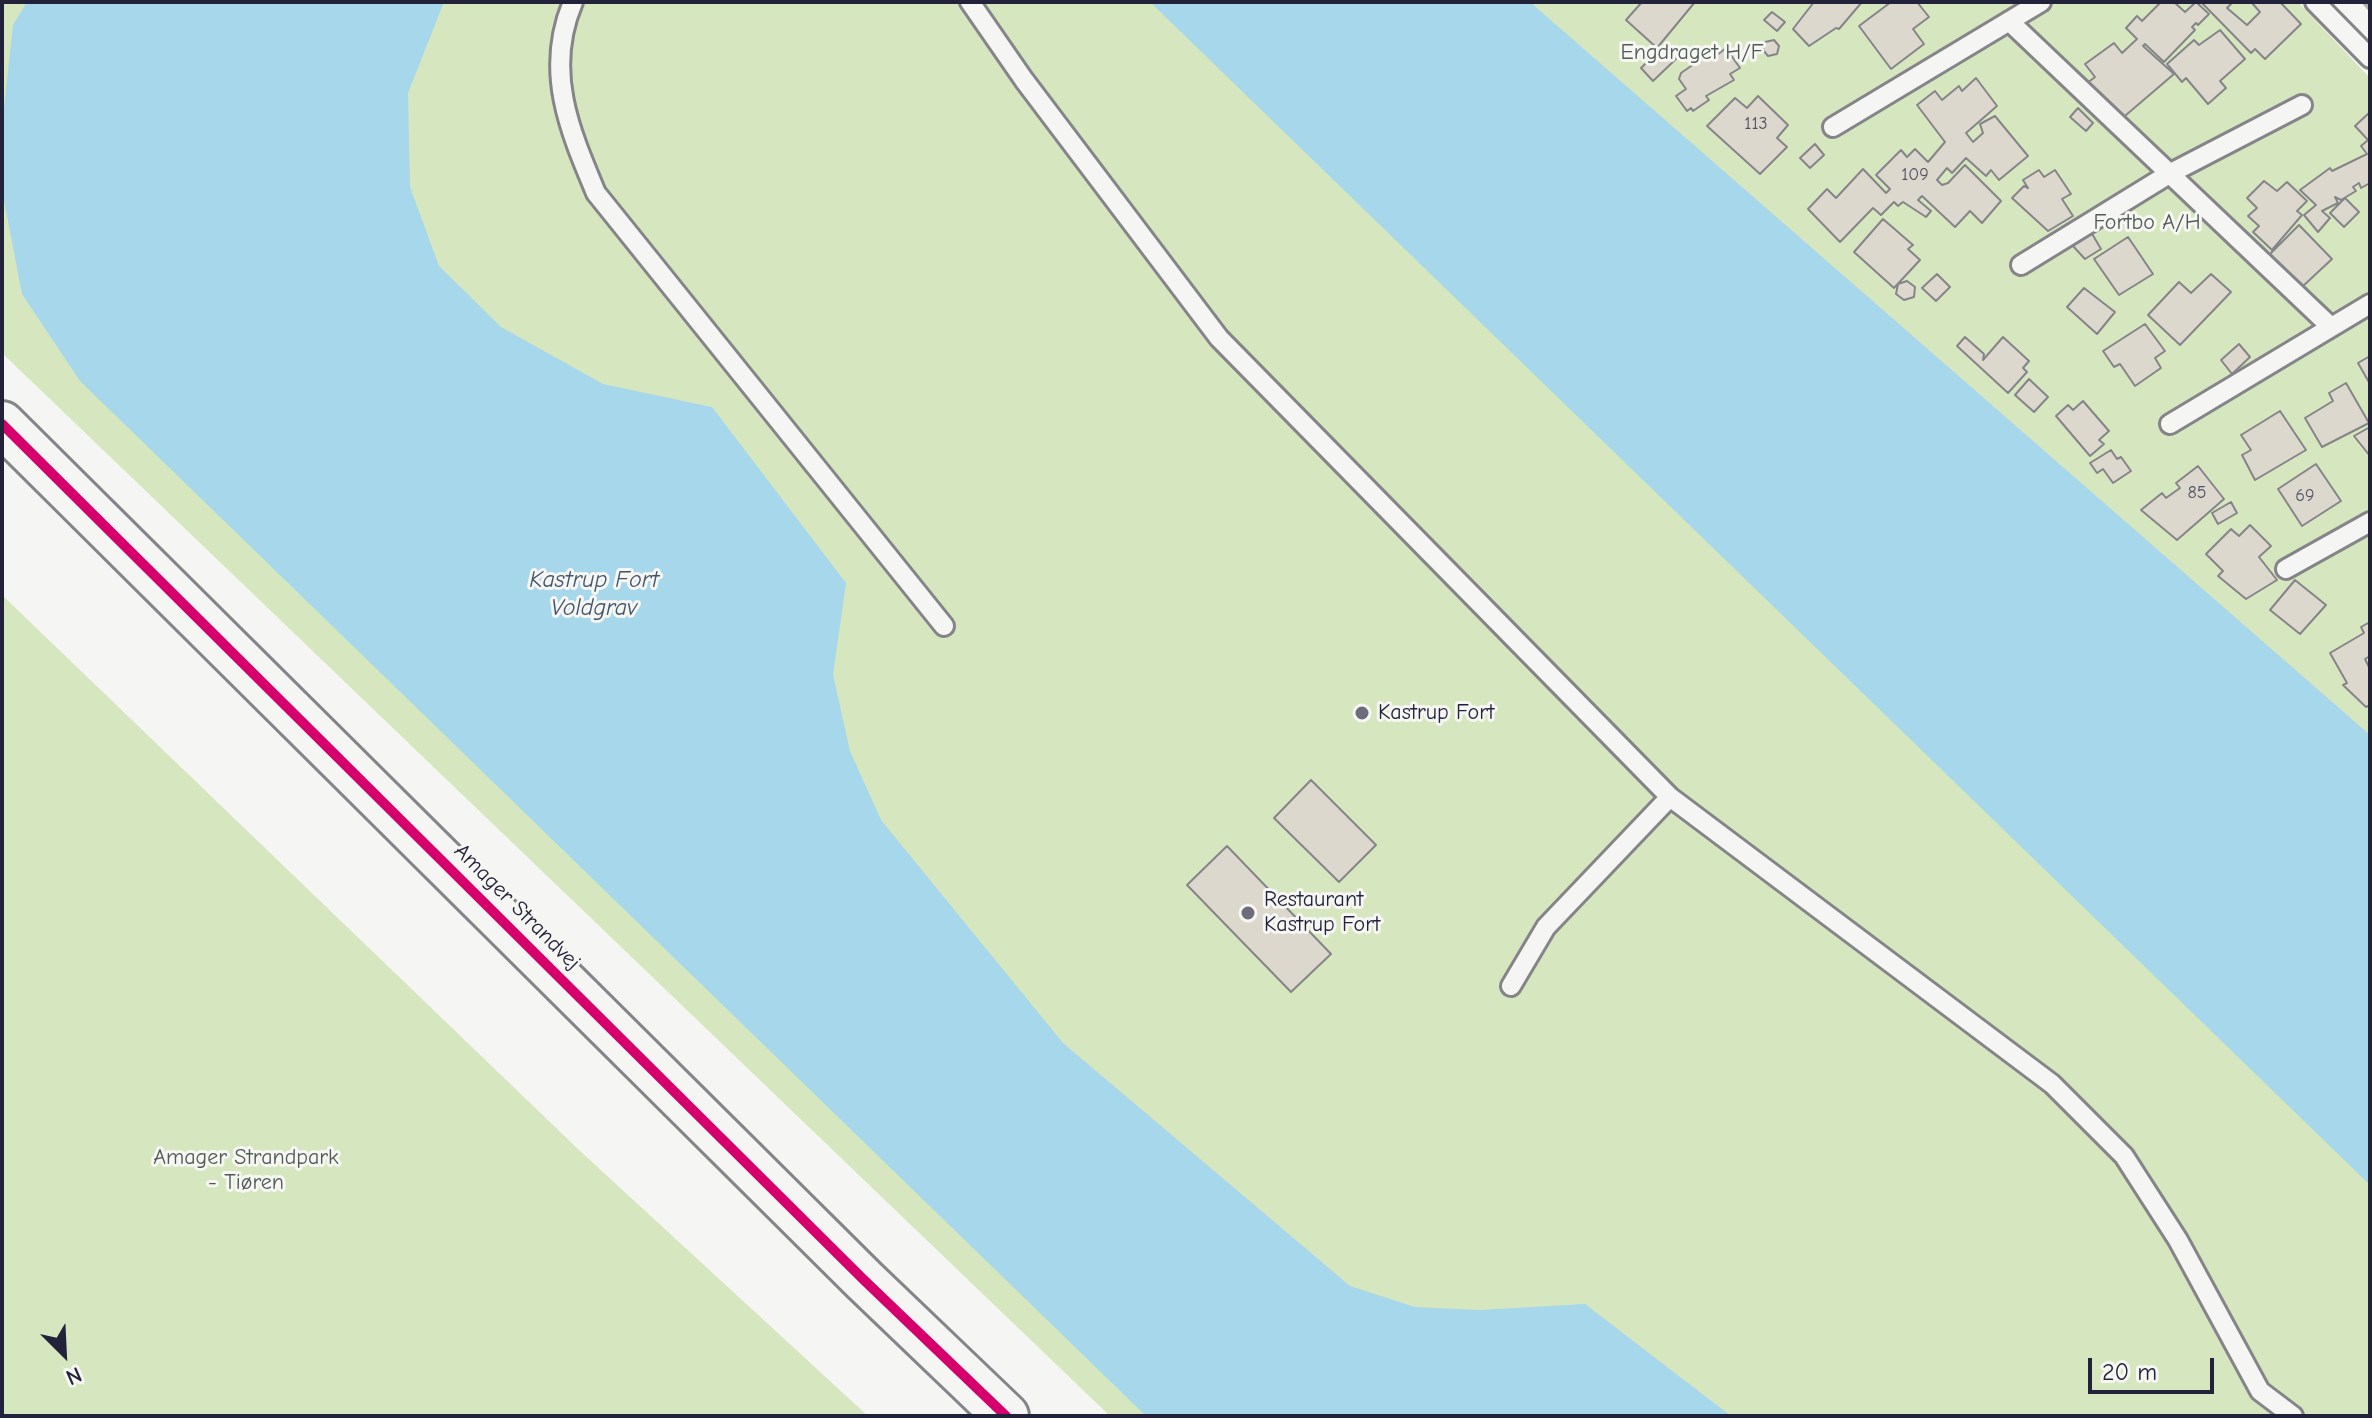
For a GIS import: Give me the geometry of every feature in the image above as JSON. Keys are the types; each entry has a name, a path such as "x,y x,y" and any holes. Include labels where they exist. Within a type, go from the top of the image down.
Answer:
{"street":[{"name":"Amager Strandvej","path":"2,424 865,1281 1006,1416"}],"lane":[{"path":"573,2 565,20 558,78 566,122 596,193 944,626"},
{"path":"970,2 1024,80 1219,338 1670,797 2052,1084 2124,1156 2178,1240 2260,1391 2293,1416"},
{"path":"1833,127 2041,2"},
{"path":"2315,2 2370,58"},
{"path":"2009,21 2331,327"},
{"path":"2021,265 2169,174 2302,105"},
{"path":"2170,424 2370,304"},
{"path":"2286,569 2370,522"},
{"path":"1511,986 1546,927 1670,797"}],"green space":[{"path":"2,2 2298,2 2370,78 2370,1416 1110,1416 2,353"},
{"name":"Amager Strandpark - Tiøren","path":"2,595 579,1150 868,1416 2,1416"}],"water":[{"name":"Kastrup Fort Voldgrav","path":"27,2 444,2 408,93 410,187 439,266 501,327 603,384 712,407 846,583 833,675 850,751 881,820 1063,1043 1350,1286 1415,1307 1480,1310 1585,1304 1731,1416 1146,1416 80,381 22,294 2,190 2,126 13,25"},
{"path":"1150,2 1530,2 2370,735 2370,1185"}],"building":[{"path":"1642,2 1695,2 1657,48 1626,20"},
{"path":"1814,2 1862,2 1839,29 1809,46 1793,29"},
{"path":"1891,2 1917,2 1929,17 1913,29 1924,44 1891,69 1859,26"},
{"path":"2161,2 2174,2 2185,12 2196,2 2209,14 2192,27 2195,30 2164,62 2145,44 2143,46 2174,74 2119,121 2099,93 2096,95 2086,84 2095,77 2085,64 2114,43 2122,53 2137,39 2126,28 2137,16 2142,21"},
{"path":"2201,2 2233,2 2227,8 2247,25 2260,12 2251,2 2280,2 2301,24 2265,59 2255,49 2251,53"},
{"path":"1772,12 1785,22 1777,31 1764,20"},
{"path":"2220,30 2245,59 2220,81 2226,88 2208,104 2186,78 2182,82 2167,64 2194,40 2199,45"},
{"path":"1774,40 1779,46 1777,54 1768,56 1763,50 1765,42"},
{"path":"1663,47 1676,59 1653,81 1641,68"},
{"path":"1726,48 1740,68 1730,74 1734,80 1706,96 1709,100 1693,111 1691,108 1687,111 1676,96 1686,89 1679,79 1681,73 1714,50 1717,55"},
{"path":"1976,78 1997,106 1966,133 1973,142 1983,133 1980,124 1995,116 2028,156 1999,180 1991,170 1986,176 1966,158 1952,173 1947,168 1937,180 1942,185 1948,183 1965,165 2001,201 1982,223 1970,211 1955,227 1922,196 1918,200 1931,211 1926,217 1903,202 1898,206 1894,202 1881,215 1873,208 1840,242 1808,209 1827,189 1836,198 1863,169 1886,193 1890,189 1876,175 1901,150 1907,157 1915,149 1928,162 1945,142 1917,105 1935,91 1942,100 1959,86 1962,91"},
{"path":"1758,96 1788,125 1777,138 1787,147 1760,174 1707,126 1735,98 1747,108"},
{"path":"2078,108 2093,123 2086,131 2070,117"},
{"path":"2370,112 2370,183 2361,188 2359,183 2353,187 2356,191 2341,200 2335,197 2338,203 2322,211 2330,218 2318,232 2304,215 2316,205 2300,190 2330,168 2332,171 2367,154 2361,146 2368,140 2355,126"},
{"path":"1815,144 1824,155 1810,168 1800,158"},
{"path":"2039,170 2044,177 2055,170 2071,194 2062,199 2073,216 2048,231 2012,198 2024,186 2028,188 2023,180"},
{"path":"2264,181 2277,191 2287,182 2307,201 2297,211 2302,215 2272,250 2253,232 2259,226 2248,216 2257,208 2247,198"},
{"path":"2345,198 2359,212 2344,227 2330,213"},
{"path":"1883,219 1913,245 1908,249 1920,260 1894,288 1854,252"},
{"path":"2299,225 2332,259 2302,287 2270,254"},
{"path":"2091,232 2101,249 2085,259 2072,245"},
{"path":"2128,237 2153,274 2119,295 2094,259"},
{"path":"1937,274 1950,287 1936,301 1922,288"},
{"path":"2211,274 2231,292 2180,345 2148,315 2179,282 2191,293"},
{"path":"1907,281 1915,287 1914,297 1904,300 1896,294 1898,284"},
{"path":"2084,288 2115,312 2097,334 2067,307"},
{"path":"2145,324 2165,351 2155,358 2161,368 2135,386 2120,364 2114,367 2103,351"},
{"path":"1965,337 1984,354 1983,360 2003,337 2029,361 2023,368 2027,372 2008,393 1957,346"},
{"path":"2239,344 2250,357 2232,374 2221,360"},
{"path":"2370,356 2370,384 2358,363"},
{"path":"2029,379 2048,397 2034,412 2015,395"},
{"path":"2346,383 2369,423 2322,447 2305,418 2333,401 2329,393"},
{"path":"2083,401 2109,431 2099,440 2104,444 2090,456 2056,416 2068,405 2073,410"},
{"path":"2280,411 2306,450 2255,480 2242,455 2251,450 2241,435"},
{"path":"2370,427 2370,456 2354,436"},
{"path":"2111,450 2117,459 2121,457 2131,471 2113,483 2103,469 2097,473 2090,463"},
{"path":"2316,464 2341,501 2302,526 2278,489"},
{"path":"2198,466 2224,499 2177,540 2141,510 2162,493 2166,498 2180,488 2176,483"},
{"path":"2231,502 2237,513 2218,524 2212,513"},
{"path":"2250,525 2271,546 2259,557 2277,580 2246,599 2218,576 2223,571 2206,554 2231,529 2239,536"},
{"path":"2295,580 2326,605 2300,634 2270,610"},
{"path":"2370,622 2370,656 2365,659 2370,669 2370,705 2366,707 2343,685 2347,683 2330,653 2364,633 2361,627"},
{"path":"1311,780 1376,845 1339,882 1274,818"},
{"path":"1227,846 1331,954 1291,992 1187,885"}],"railway":[{"path":"2365,2 2370,8"}],"cycle path":[{"path":"2,424 865,1281 1006,1416"}],"place":[{"name":"Kastrup Fort","path":"1362,713"},
{"name":"Restaurant Kastrup Fort","path":"1248,913"}],"park label":[{"name":"Engdraget H/F","path":"1692,53"},
{"name":"Fortbo A/H","path":"2147,223"}]}
